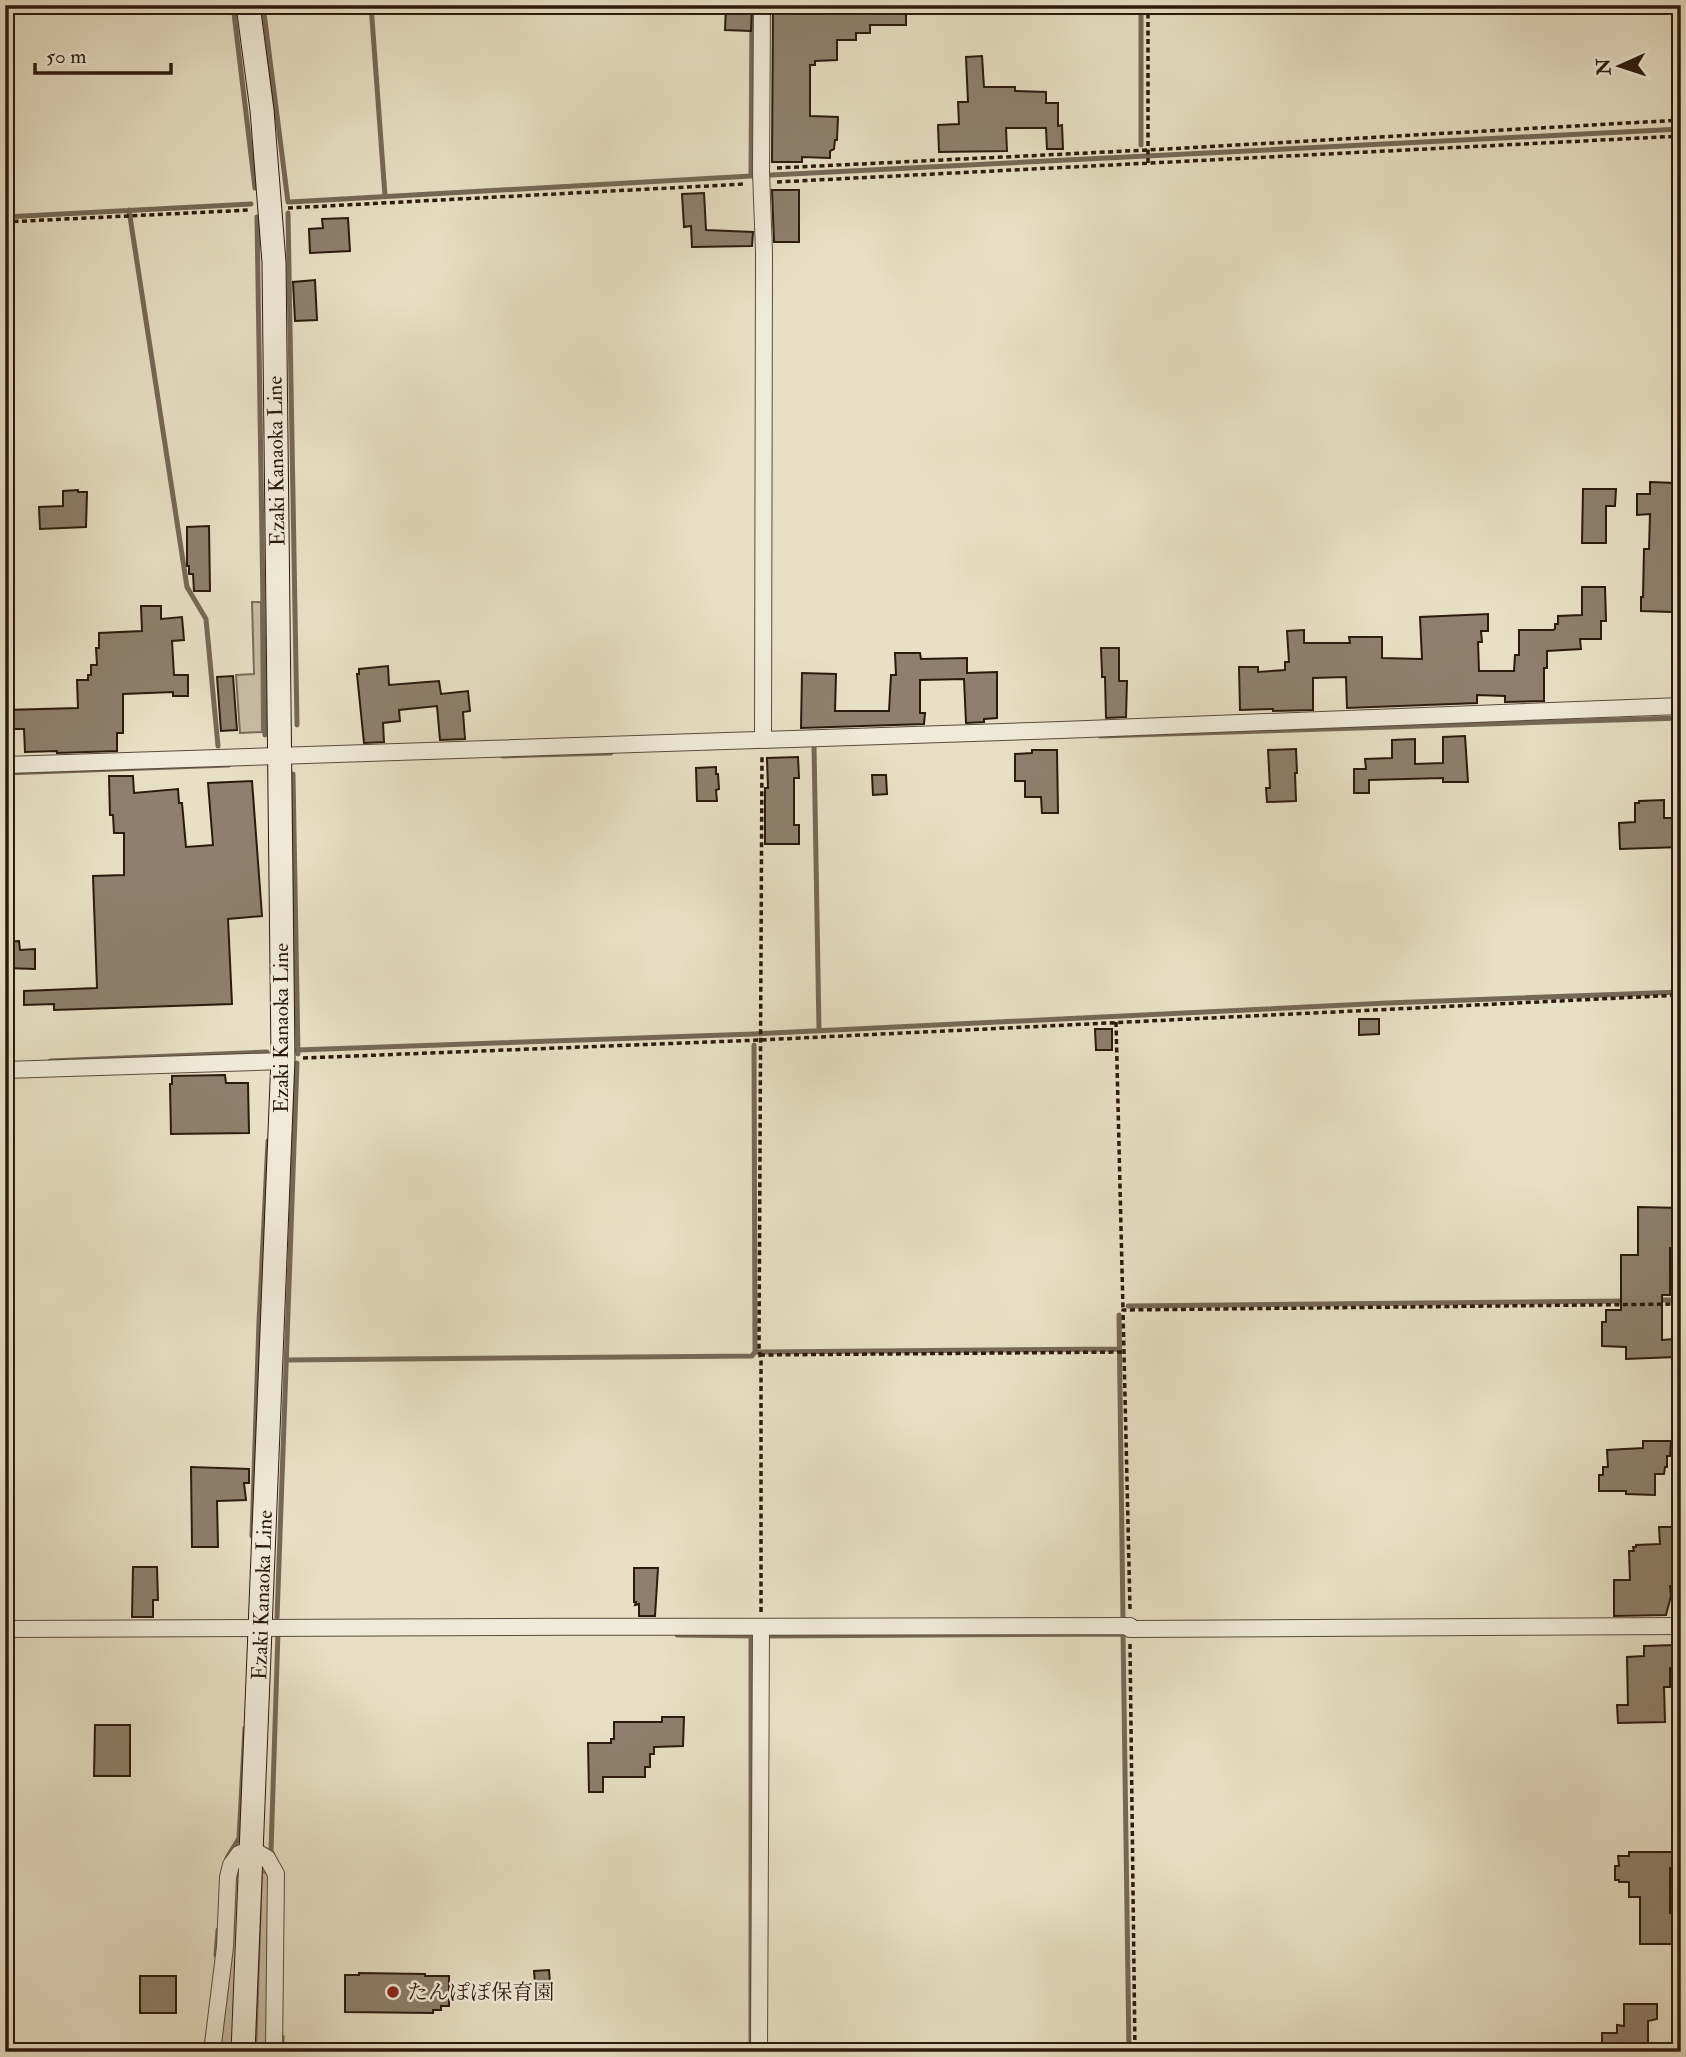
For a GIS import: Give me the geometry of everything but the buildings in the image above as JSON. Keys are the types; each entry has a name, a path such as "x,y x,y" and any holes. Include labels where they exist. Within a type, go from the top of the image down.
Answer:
{"main road":[{"name":"Ezaki Kanaoka Line","path":"243,2052 283,1060 274,262 262,110 248,5"}],"street":[{"path":"762,5 762,745"},
{"path":"5,765 762,745 1061,730 1681,706"},
{"path":"5,1070 283,1060"},
{"path":"5,1629 1681,1626"},
{"path":"760,2052 761,1628"},
{"path":"212,2052 225,1947 228,1877 231,1865 239,1854 252,1849 267,1858 276,1874 274,2052"}],"path":[{"path":"1148,5 1148,162"},
{"path":"5,222 271,209 1681,120"},
{"path":"761,176 1148,162 1681,136"},
{"path":"761,1628 762,745"},
{"path":"283,1060 1681,995"},
{"path":"1116,1021 1124,1310 1120,1352 1130,1627 1135,2052"},
{"path":"1124,1310 1681,1304"},
{"path":"760,1353 1120,1352"}],"shaded area":[{"path":"252,602 261,602 262,732 240,733 236,675 254,674"},
{"path":"242,1866 235,2052 218,2052 231,1874"},
{"path":"262,1871 269,1875 269,2052 256,2052"}],"waterway":[{"path":"233,5 255,188"},
{"path":"263,5 288,202"},
{"path":"371,5 385,196"},
{"path":"751,176 752,5"},
{"path":"1141,5 1141,145"},
{"path":"290,202 1681,129"},
{"path":"5,217 251,204"},
{"path":"129,210 187,587 206,619 218,746"},
{"path":"288,213 297,725"},
{"path":"257,217 265,735"},
{"path":"1100,736 1681,718"},
{"path":"814,746 819,1030"},
{"path":"502,756 611,753"},
{"path":"5,773 229,765"},
{"path":"293,774 298,1054"},
{"path":"297,1050 754,1034 1387,1003 1681,992"},
{"path":"286,1360 752,1356 755,1352 754,1045"},
{"path":"50,1061 267,1052"},
{"path":"277,1618 297,1063"},
{"path":"252,1536 268,1141"},
{"path":"1656,1300 1681,1300"},
{"path":"1128,1306 1626,1301"},
{"path":"1119,1315 1123,1620"},
{"path":"755,1352 1119,1349"},
{"path":"1123,1631 1129,2052"},
{"path":"273,1855 278,1632"},
{"path":"768,1636 1125,1634"},
{"path":"677,1635 754,1636"},
{"path":"751,1636 751,2052"},
{"path":"227,1858 239,1838 245,1728"},
{"path":"216,1955 218,1930"},
{"path":"282,2037 282,2052"}],"place":[{"name":"たんぽぽ保育園","path":"393,1992"}]}
